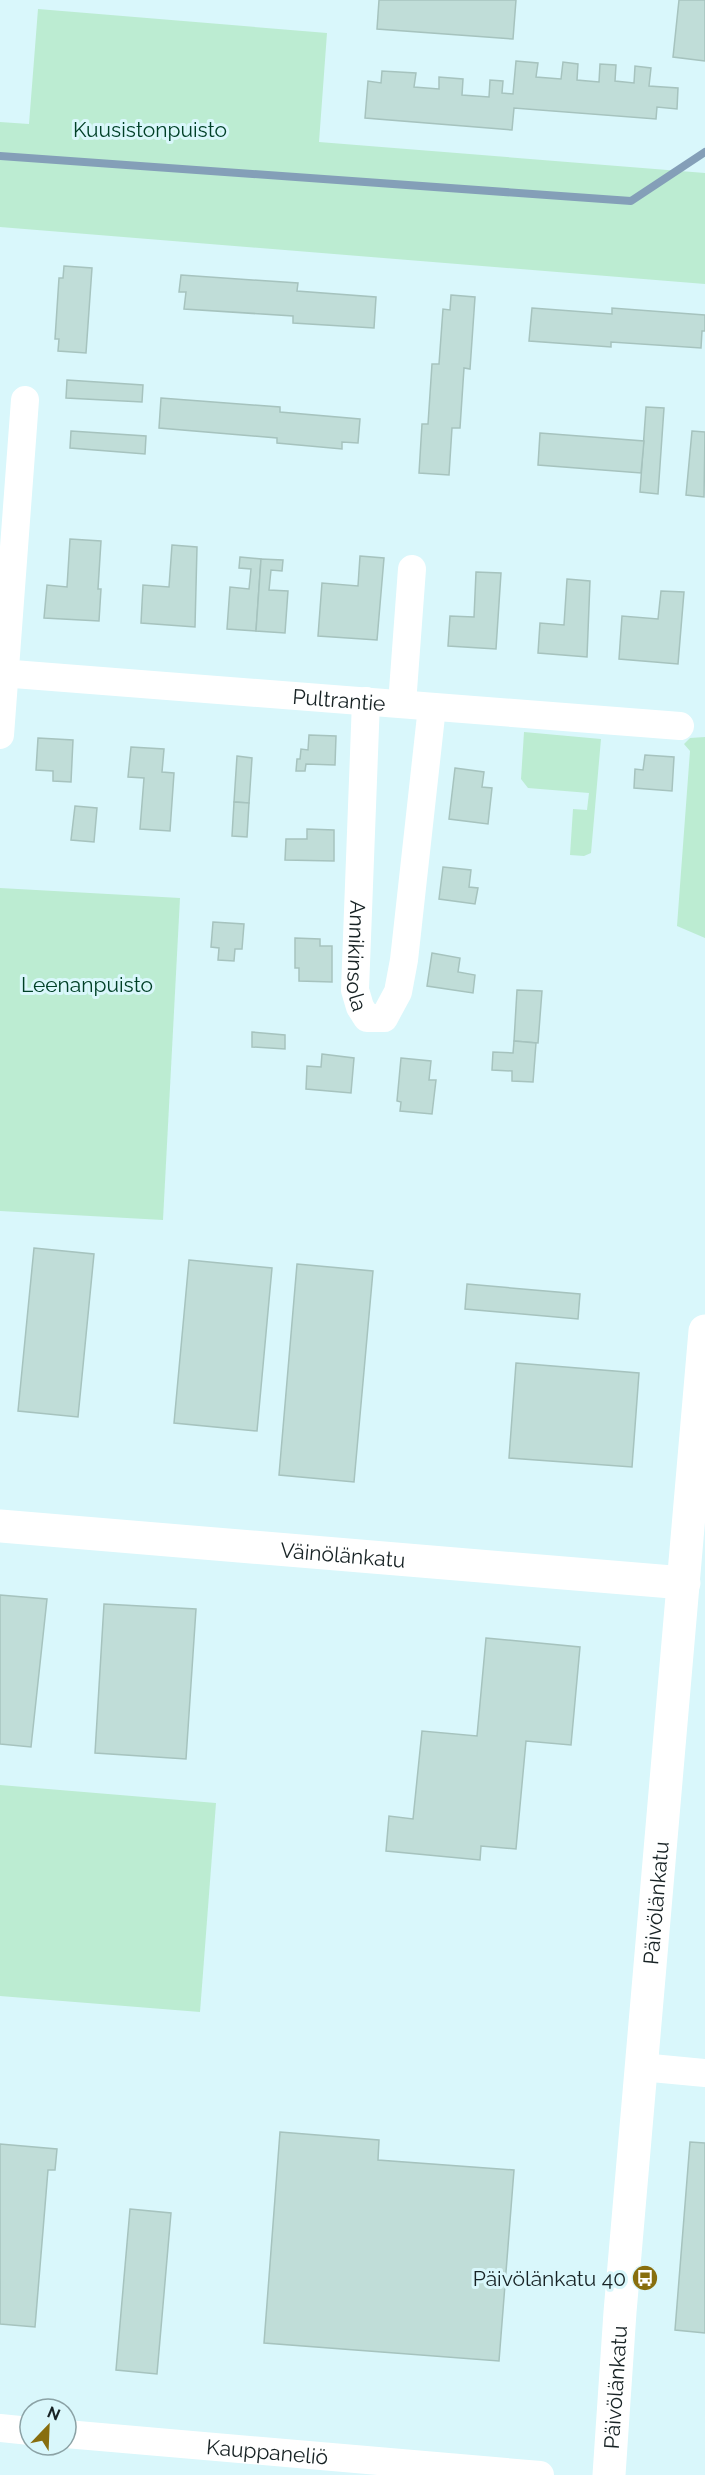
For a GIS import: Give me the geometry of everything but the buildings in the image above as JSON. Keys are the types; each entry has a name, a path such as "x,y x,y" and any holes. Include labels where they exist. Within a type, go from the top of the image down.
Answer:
{"street":[{"path":"0,735 2,673 25,400"},
{"path":"402,704 412,569"},
{"name":"Pultrantie","path":"2,673 680,726"},
{"name":"Annikinsola","path":"366,701 355,990 360,1007 368,1018 384,1018 398,992 404,960 432,707"},
{"name":"Päivölänkatu","path":"609,2475 641,2067 703,1388 705,1330"},
{"name":"Väinölänkatu","path":"0,1526 684,1583"},
{"path":"641,2067 705,2073"},
{"path":"0,2428 18,2430"},
{"name":"Kauppaneliö","path":"78,2435 540,2475"}],"green space":[{"name":"Kuusistonpuisto","path":"38,9 327,33 319,142 705,173 705,284 0,227 0,122 29,124"},
{"path":"524,732 601,739 591,853 584,856 570,855 573,809 587,810 589,793 528,788 521,779"},
{"path":"705,737 705,938 677,926 690,751 684,744 690,738"},
{"name":"Leenanpuisto","path":"0,888 180,898 163,1220 0,1211"},
{"path":"0,1785 216,1803 200,2012 0,1996"}],"waterway":[{"path":"0,156 631,201 705,152"}],"place":[{"name":"Päivölänkatu 40","path":"645,2278"}]}
